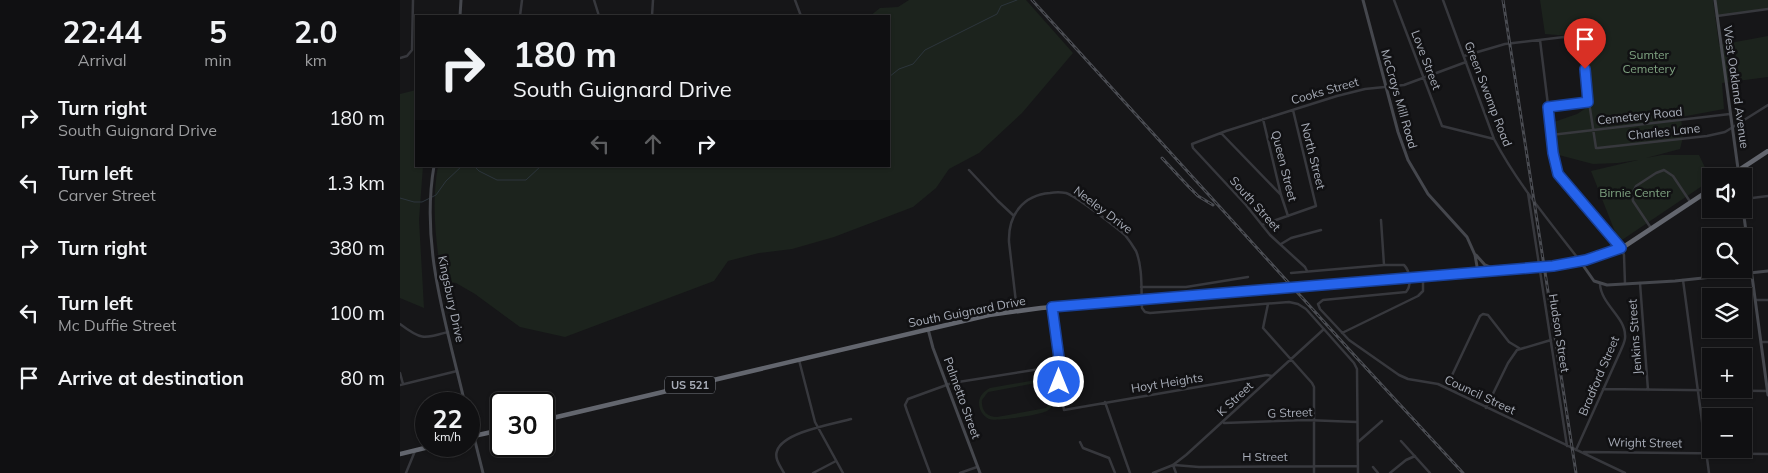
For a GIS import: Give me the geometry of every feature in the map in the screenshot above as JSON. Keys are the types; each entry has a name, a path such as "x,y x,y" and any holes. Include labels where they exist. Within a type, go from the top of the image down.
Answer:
{"highway":[{"path":"1746,168 1768,151"},
{"name":"South Guignard Drive","path":"555,417 989,315 1052,307 1423,277 1580,262 1621,248 1702,195"},
{"path":"400,454 414,451"}],"street":[{"path":"400,58 406,57 411,52 415,40 413,0"},
{"path":"460,15 461,0"},
{"path":"520,15 522,0"},
{"path":"594,0 599,15"},
{"path":"652,15 653,0"},
{"path":"795,0 801,15"},
{"name":"McCrays Mill Road","path":"1363,0 1399,137 1412,169 1432,199 1467,237 1476,255 1478,272"},
{"name":"Love Street","path":"1394,0 1442,126 1494,139"},
{"name":"Green Swamp Road","path":"1443,0 1494,139 1510,168 1580,262"},
{"name":"West Oakland Avenue","path":"1715,0 1737,168"},
{"path":"1717,16 1768,9"},
{"path":"1464,56 1505,44 1568,37 1578,40 1582,46 1593,130"},
{"path":"1540,40 1556,167 1560,178 1621,248 1624,255 1624,284"},
{"name":"Cooks Street","path":"1192,146 1198,141 1221,133 1353,91 1404,85 1466,62"},
{"path":"1548,107 1588,102"},
{"name":"Charles Lane","path":"1593,130 1596,148 1707,136 1732,129 1768,105"},
{"name":"North Street","path":"1288,216 1316,206 1293,110"},
{"name":"Cemetery Road","path":"1551,135 1730,114"},
{"name":"Queen Street","path":"1263,119 1280,195 1288,216"},
{"path":"1221,133 1280,195"},
{"name":"South Street","path":"1192,146 1255,215 1270,235 1307,271"},
{"name":"Kingsbury Drive","path":"434,167 430,190 430,236 433,264 462,392"},
{"path":"970,170 1014,216 1008,232 1017,311"},
{"path":"1652,229 1632,198 1632,191 1636,186 1659,171 1666,170 1673,176 1691,203"},
{"name":"Neeley Drive","path":"1014,216 1022,205 1034,195 1055,192 1069,194 1120,231 1128,239 1138,256 1142,300"},
{"name":"Hudson Street","path":"1528,193 1567,446"},
{"path":"1752,198 1768,196"},
{"path":"1262,225 1288,216"},
{"path":"1381,220 1384,265"},
{"path":"1280,244 1292,238 1321,230"},
{"path":"1476,255 1486,264 1498,270"},
{"name":"Bradford Street","path":"1576,450 1621,350 1626,333 1602,294 1600,284 1593,279 1580,262"},
{"path":"1291,273 1404,265 1408,270 1409,278"},
{"path":"1603,389 1768,392 1752,273 1768,272"},
{"path":"1141,287 1191,286 1248,277"},
{"path":"1342,333 1418,296 1423,290 1423,277"},
{"name":"Council Street","path":"1409,278 1409,288 1404,293 1323,300 1318,304 1320,309 1342,333 1405,378 1436,384 1446,388 1625,473"},
{"path":"1600,284 1703,278"},
{"path":"1683,280 1702,422"},
{"name":"Jenkins Street","path":"1640,283 1648,390"},
{"path":"1142,300 1143,311 1150,313 1289,302 1298,304 1306,309 1357,368 1358,473"},
{"path":"1756,300 1768,300"},
{"path":"1268,304 1263,328 1313,385 1314,473"},
{"path":"930,473 905,405 910,398 947,385 1059,366 1052,307"},
{"path":"1446,388 1483,314 1488,315 1509,342 1519,348"},
{"path":"400,324 420,337 429,337 448,332"},
{"name":"Palmetto Street","path":"928,329 980,473"},
{"name":"K Street","path":"1153,473 1173,465 1324,330"},
{"path":"1486,408 1511,358 1519,348 1551,340"},
{"path":"1761,342 1768,342"},
{"path":"799,360 810,408 818,428 843,473"},
{"name":"Hoyt Heights","path":"1059,366 1058,378 1064,410 1267,375 1272,376"},
{"path":"400,373 402,384 458,371"},
{"path":"1105,402 1130,473"},
{"path":"784,473 776,457 778,448 790,438 851,419"},
{"name":"G Street","path":"1222,423 1314,420 1358,422"},
{"path":"1358,442 1382,420"},
{"path":"1401,441 1430,473"},
{"path":"1080,442 1083,448 1109,458 1115,473"},
{"path":"406,473 414,457 414,451"},
{"name":"Wright Street","path":"1582,453 1591,451 1702,453"},
{"name":"Wright Street","path":"1752,454 1768,454"},
{"path":"1390,473 1414,456"},
{"path":"478,457 483,473"},
{"path":"1707,458 1709,473"},
{"path":"813,473 836,460"},
{"path":"1173,465 1176,473"},
{"name":"H Street","path":"1173,465 1199,467 1358,466"},
{"path":"960,473 978,467"},
{"path":"1373,467 1378,473"}],"green space":[{"path":"909,0 1026,0 1073,53 1022,113 979,153 949,169 936,188 913,207 834,237 792,249 759,253 728,261 714,281 565,337 520,327 475,294 456,283 442,281 436,238 435,195 438,167 890,167 890,15 871,15 880,8 898,7"},
{"name":"Sumter Cemetery","path":"1540,0 1713,0 1719,45 1768,36 1768,77 1722,83 1724,109 1681,117 1683,137 1680,149 1646,158 1662,155 1699,155 1705,168 1702,168 1702,186 1619,242 1591,171 1638,160 1593,164 1555,154 1551,123 1577,114 1591,105 1581,37 1545,34"},
{"path":"1715,0 1768,0 1768,9 1717,16"},
{"path":"415,90 415,167 423,167 419,220 424,308 400,298 400,94"},
{"path":"1053,377 1053,380 1046,382 1054,392 1055,401 1051,408 1042,413 993,420 982,413 979,403 982,394 990,388","holes":["1036,383 1049,388 1052,396 1046,408 997,417 988,415 984,410 982,400 988,392"]}],"waterway":[{"path":"890,76 899,69 913,64 925,50 997,14 1001,6 1017,0"},
{"path":"400,198 422,202 436,195 446,181 461,167"},
{"path":"475,167 497,180 526,180 540,167"}],"railway":[{"path":"1032,0 1463,473"},
{"path":"1503,0 1576,473"},
{"path":"1162,158 1198,196 1213,205"}],"route":[{"path":"1059,382 1059,358 1052,307 1553,266 1586,260 1621,248 1560,178 1554,162 1548,107 1588,102 1588,83 1585,69"}],"park label":[{"name":"Birnie Center","path":"1635,193"}]}
